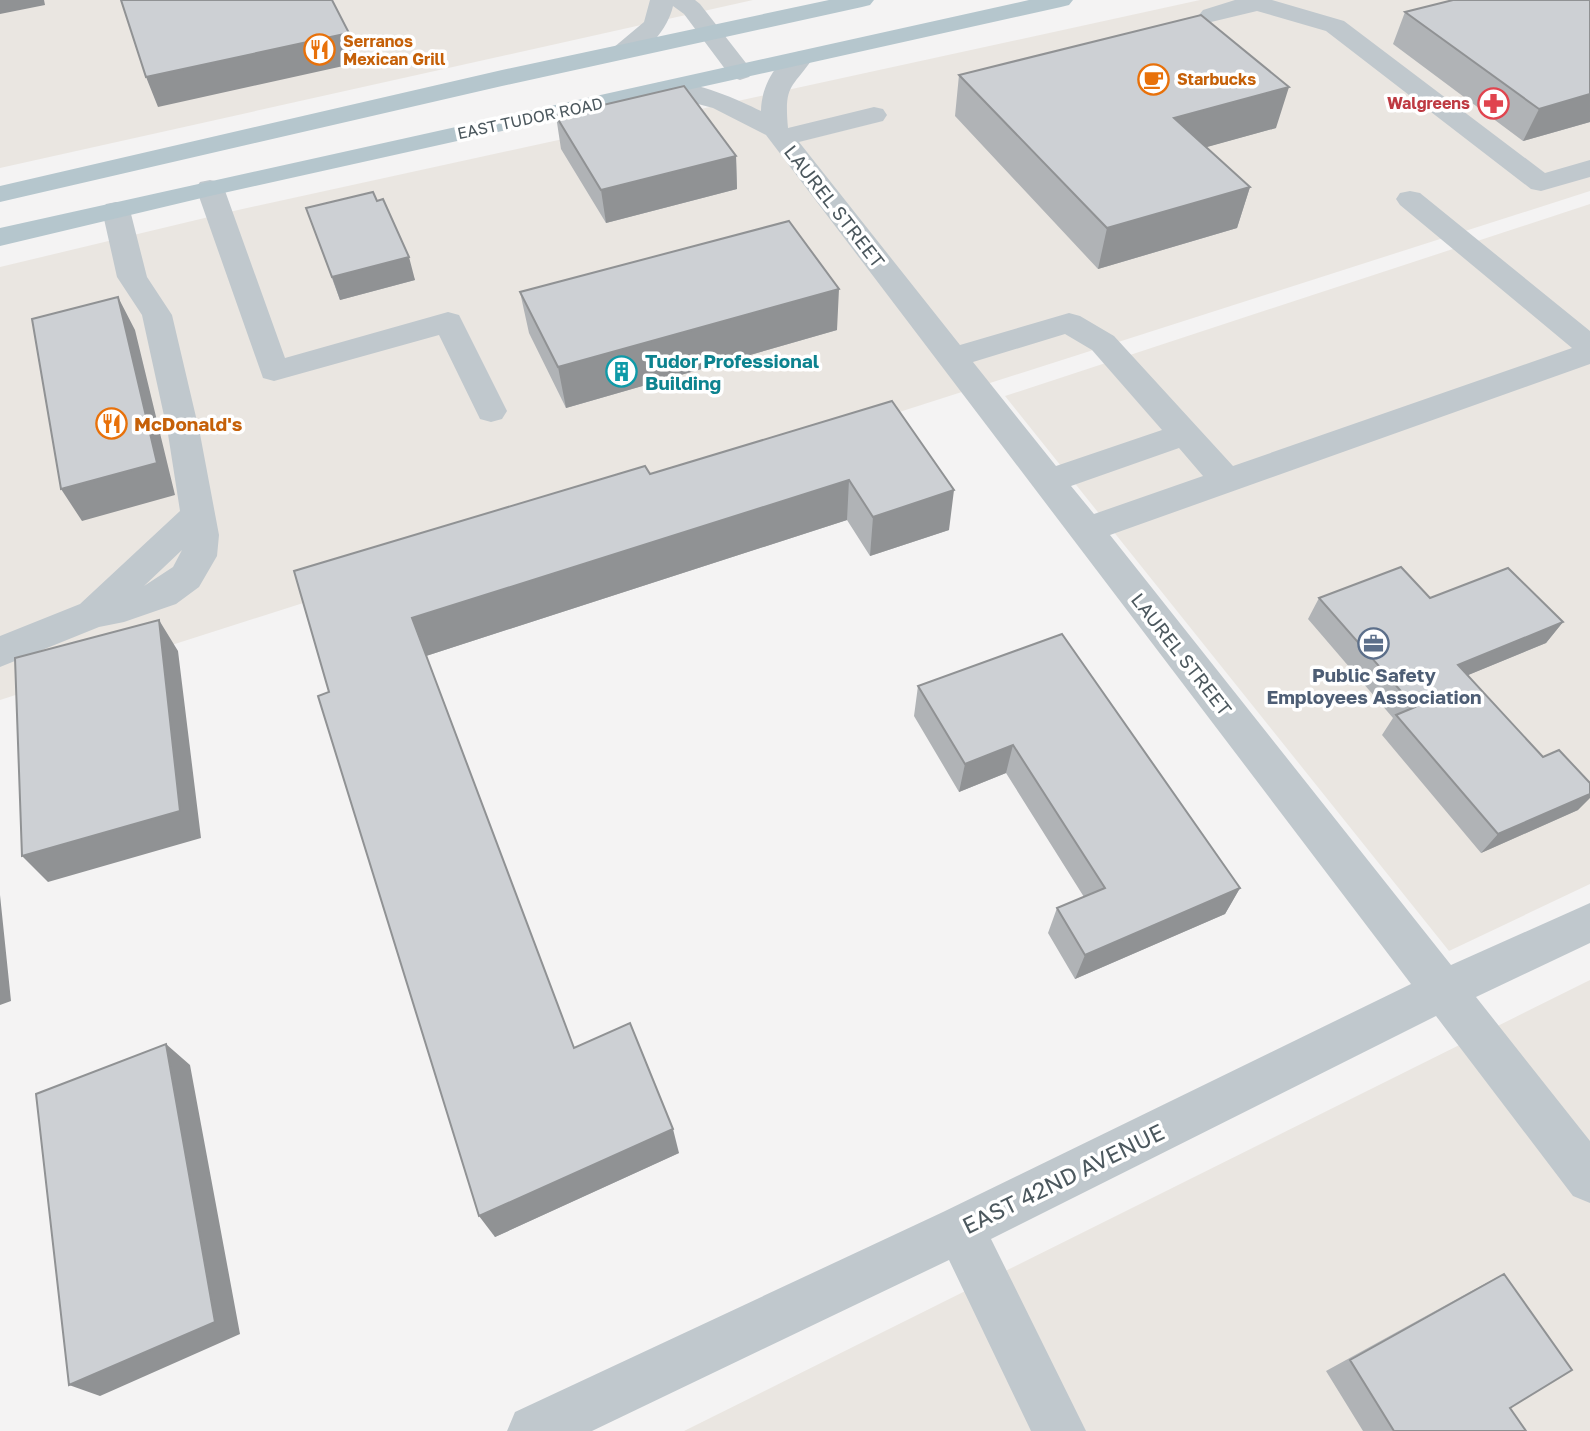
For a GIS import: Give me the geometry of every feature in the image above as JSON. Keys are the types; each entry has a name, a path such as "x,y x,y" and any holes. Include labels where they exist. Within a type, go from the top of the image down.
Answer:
{"main road":[{"path":"0,194 502,78 862,0"},
{"name":"EAST TUDOR ROAD","path":"0,237 1061,0"}],"street":[{"path":"622,53 652,28 661,13 662,0"},
{"path":"681,0 692,9 740,72"},
{"path":"1210,15 1251,2 1335,26 1541,183 1590,168"},
{"name":"LAUREL STREET","path":"778,134 775,89 801,58"},
{"name":"LAUREL STREET","path":"666,88 699,93 737,107 778,134 1590,1179"},
{"path":"778,134 874,115"},
{"path":"210,188 274,371 449,322 491,411"},
{"path":"1410,199 1590,347"},
{"path":"0,652 93,614 146,601 163,593 186,577 199,556 202,535 184,433 157,315 132,277 116,210"},
{"path":"952,358 1069,323 1103,343 1226,480"},
{"path":"1085,530 1590,352"},
{"path":"1048,481 1185,434"},
{"name":"EAST 42ND AVENUE","path":"534,1431 960,1229 1442,990 1590,922"},
{"path":"960,1229 1059,1431"}],"shaded area":[{"path":"0,0 753,0 0,168"},
{"path":"1200,0 1590,0 1590,191 0,700 0,267 238,210"},
{"path":"1590,204 1590,884 1449,951 1005,396"},
{"path":"1590,980 1590,1431 684,1431"}],"building":[{"path":"121,0 332,0 349,33 146,77"},
{"name":"Walgreens","path":"1453,0 1590,0 1590,94 1539,109 1405,12"},
{"path":"1201,15 1289,87 1174,118 1250,187 1107,228 959,75"},
{"path":"684,86 736,156 601,190 556,116"},
{"path":"373,192 377,201 383,199 409,257 332,277 306,208"},
{"path":"789,221 839,289 558,367 520,292"},
{"name":"McDonald's","path":"118,297 157,463 61,489 32,319"},
{"path":"892,401 954,490 873,517 849,480 412,618 574,1048 630,1023 673,1129 479,1216 318,696 329,692 294,571 645,466 650,474"},
{"path":"1401,567 1430,598 1508,568 1563,622 1458,665 1543,757 1559,750 1590,783 1590,794 1498,834 1396,715 1415,707 1319,598"},
{"path":"159,620 180,811 22,856 15,658"},
{"path":"1062,634 1240,888 1085,955 1057,908 1105,888 1013,745 965,764 918,686"},
{"path":"166,1044 215,1322 69,1385 36,1094"},
{"path":"1504,1274 1572,1370 1510,1408 1526,1431 1394,1431 1350,1360"}],"place":[{"name":"Serranos Mexican Grill","path":"320,50"},
{"name":"Starbucks","path":"1154,79"},
{"name":"Walgreens","path":"1493,103"},
{"name":"Tudor Professional Building","path":"622,371"},
{"name":"McDonald's","path":"111,423"},
{"name":"Public Safety Employees Association","path":"1374,643"}]}
